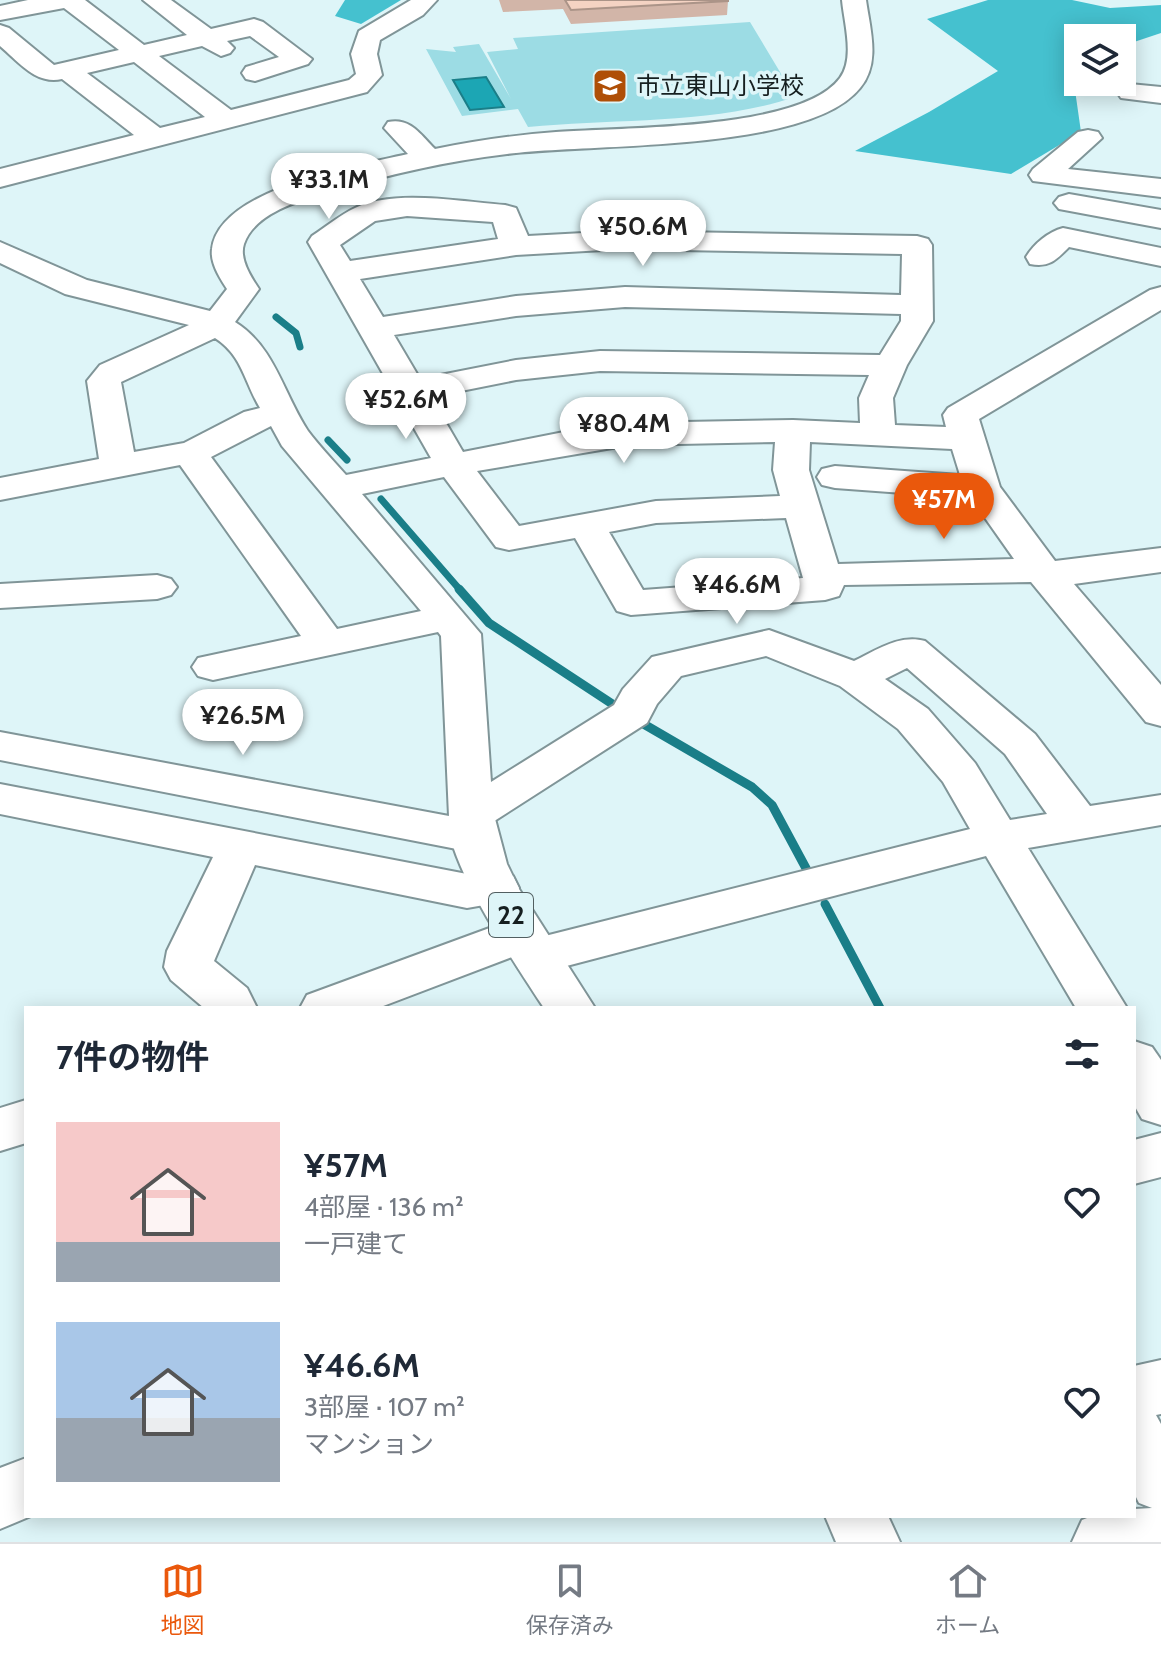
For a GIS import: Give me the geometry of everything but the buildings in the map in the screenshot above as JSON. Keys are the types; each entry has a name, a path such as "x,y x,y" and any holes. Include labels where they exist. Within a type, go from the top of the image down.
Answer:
{"street":[{"path":"0,13 67,0 228,121"},
{"path":"155,0 297,103"},
{"path":"0,178 361,84 369,75 364,54 368,36 414,10 425,0"},
{"path":"119,468 104,381 112,372 216,324 234,308 243,289 229,262 227,247 238,227 269,205 321,184 427,157 527,143 721,129 804,111 831,100 851,82 861,62 854,0"},
{"path":"0,33 49,74 254,27 299,59 255,73"},
{"path":"67,70 155,138"},
{"path":"1136,93 1161,95"},
{"path":"397,128 427,157"},
{"path":"1088,138 1043,175 1161,188"},
{"path":"321,184 366,214"},
{"path":"1063,202 1161,219"},
{"path":"516,246 505,214 407,207 366,214 323,242 452,463 509,539 656,512 799,506"},
{"path":"1041,257 1063,237 1161,257"},
{"path":"341,272 516,246 621,240 917,245 917,321 890,365 876,398 878,433"},
{"path":"0,251 76,287 190,314 216,324 241,340 257,361 266,389 295,438 461,634 480,849 467,891 0,799"},
{"path":"374,328 516,306 625,297 918,305"},
{"path":"1161,297 960,415 982,488 1044,573 1161,712"},
{"path":"411,391 516,370 600,361 890,365"},
{"path":"190,454 256,419 280,414"},
{"path":"339,487 452,463 630,434 793,431 966,439"},
{"path":"585,523 631,603 825,588 791,470 793,431"},
{"path":"0,489 192,452 190,454 327,644"},
{"path":"835,477 982,488"},
{"path":"846,574 1044,573 1161,560"},
{"path":"0,596 157,587"},
{"path":"213,667 448,618"},
{"path":"0,773 428,854 480,849 626,717 667,666 769,643 855,677 913,719 959,773 1101,1006"},
{"path":"855,677 911,650 1020,744 1079,824"},
{"path":"0,746 480,849"},
{"path":"331,1006 529,945 996,838 1161,810"},
{"path":"231,1006 188,967 191,951 241,846"},
{"name":"22","path":"480,849 529,945 569,1006"},
{"path":"1136,1064 1161,1104"},
{"path":"0,1130 24,1122"},
{"path":"1136,1161 1161,1155"},
{"path":"1136,1393 1161,1387"},
{"path":"1136,1438 1161,1482"},
{"path":"0,1499 24,1488"},
{"path":"857,1518 868,1542"}],"shaded area":[{"path":"345,0 401,0 361,24 335,16"},
{"path":"988,0 1072,0 1110,8 1161,5 1161,33 1136,41 1136,24 1064,24 1064,96 1076,96 1081,132 1011,174 855,151 998,71 927,19"},
{"path":"750,22 795,97 730,112 663,119 528,127 518,109 462,116 426,49 456,52 453,47 479,44 511,99 487,52 518,49 513,38"},
{"path":"486,77 504,107 470,110 453,80"}],"waterway":[{"path":"276,317 296,333 300,347"},
{"path":"328,440 347,460"},
{"path":"381,499 461,591"},
{"path":"459,589 489,623 623,711"},
{"path":"635,719 752,787 772,805 808,872"},
{"path":"825,904 879,1006"}],"place":[{"name":"市立東山小学校","path":"610,86"}]}
